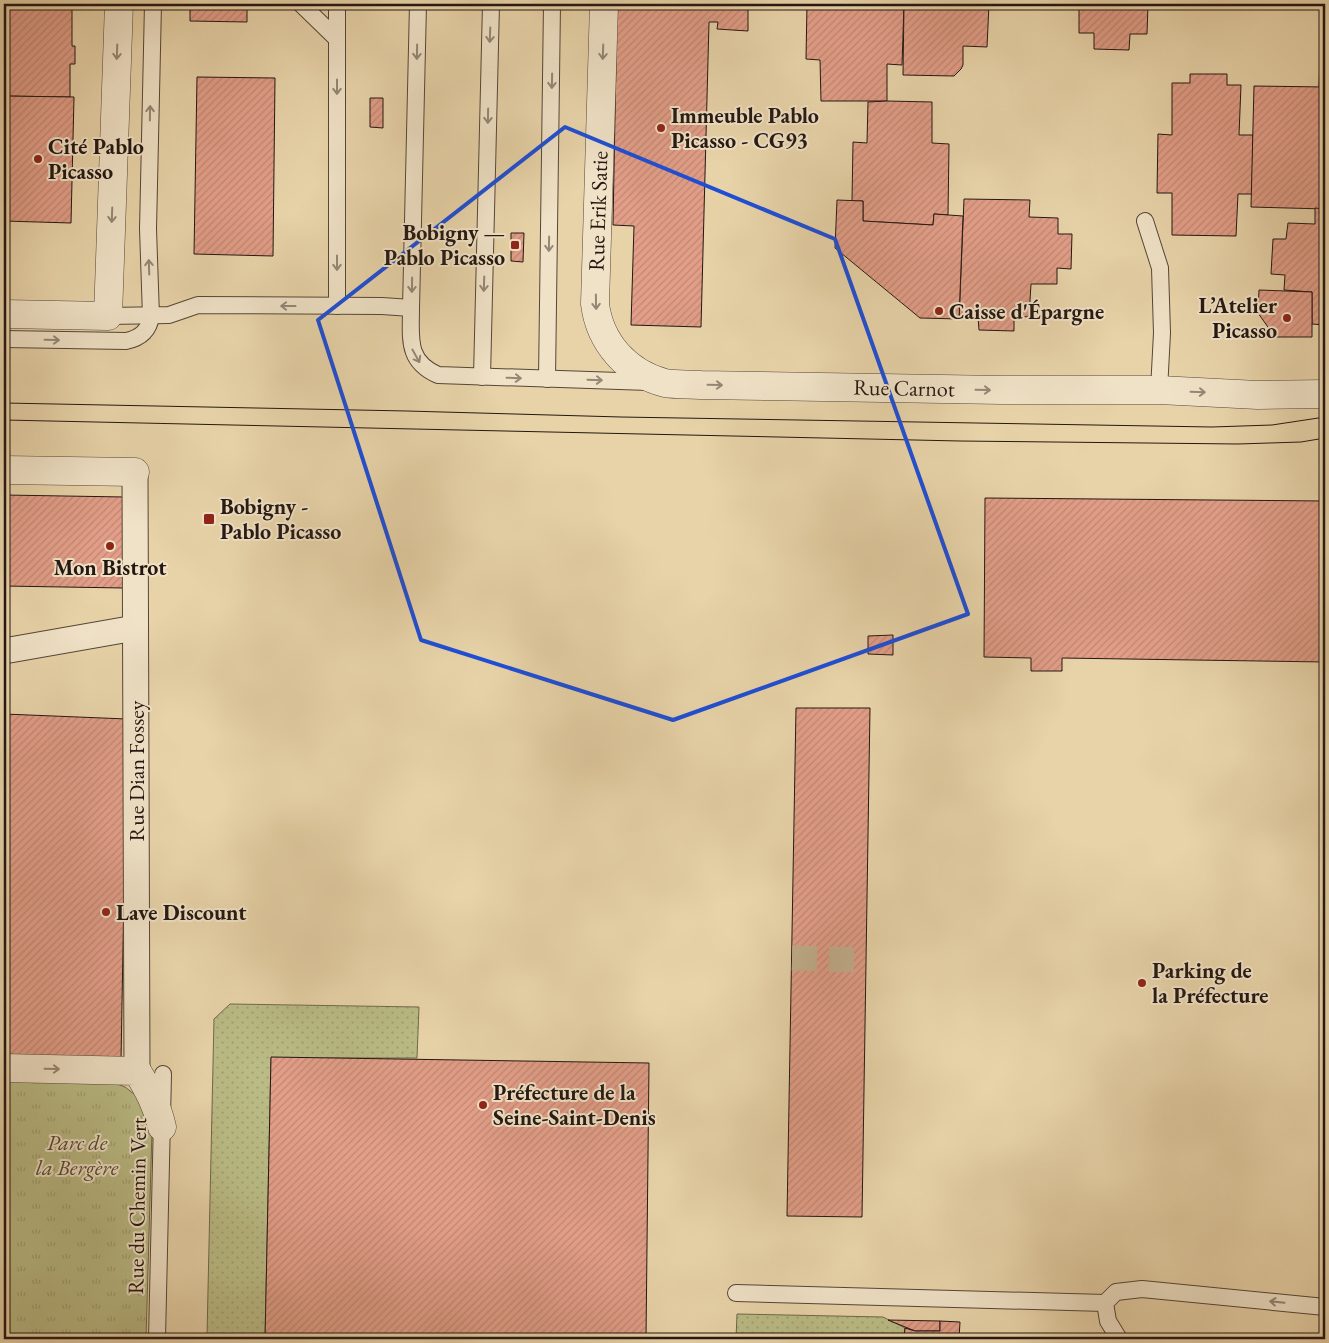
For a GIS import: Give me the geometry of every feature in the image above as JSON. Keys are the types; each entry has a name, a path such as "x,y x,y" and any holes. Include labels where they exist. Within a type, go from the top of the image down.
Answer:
{"street":[{"path":"4,314 108,316 119,4"},
{"name":"Rue Erik Satie","path":"604,4 595,304 597,317 612,350 623,362 649,377 666,383"},
{"name":"Rue Carnot","path":"666,383 982,390 1159,390 1258,395 1325,394"},
{"path":"4,470 135,472"},
{"name":"Rue Dian Fossey","path":"135,472 135,628 150,1072"},
{"path":"4,651 135,628"},
{"path":"4,1068 150,1072 153,1098 162,1127"}],"lane":[{"path":"4,339 126,341 144,333 150,321 148,219 153,4"},
{"path":"301,4 337,39"},
{"path":"337,4 337,306"},
{"name":"Rue Carnot","path":"418,4 411,308 413,352 421,364 438,376 666,383"},
{"path":"482,377 491,4"},
{"path":"547,379 552,4"},
{"path":"1145,220 1160,268 1162,333 1159,390"},
{"path":"108,316 169,315 198,305 411,308"},
{"name":"Rue du Chemin Vert","path":"156,1339 162,1127"},
{"path":"1119,1339 1108,1321 1106,1303 1116,1292 1142,1289 1325,1307"},
{"path":"736,1293 1106,1303"}],"highlighted area":[{"path":"565,127 835,239 968,614 673,720 421,640 318,320"}],"green space":[{"path":"230,1004 419,1007 417,1058 271,1058 265,1338 207,1336 214,1019"},
{"name":"Parc de la Bergère","path":"4,1078 107,1080 125,1087 139,1098 152,1130 146,1339 4,1339"},
{"path":"737,1314 883,1317 905,1328 904,1339 736,1339"}],"building":[{"path":"4,4 72,4 72,46 75,46 75,64 70,64 70,97 4,96"},
{"path":"190,4 247,4 247,22 190,21"},
{"name":"Immeuble Pablo Picasso - CG93","path":"617,4 748,4 748,31 717,29 718,22 709,22 701,327 631,325 634,226 613,225"},
{"path":"807,4 904,4 902,65 887,64 887,101 821,101 820,60 806,59"},
{"path":"904,4 989,4 987,47 963,46 963,65 954,76 903,75"},
{"path":"1079,4 1148,4 1147,34 1130,34 1129,50 1094,49 1094,33 1079,33"},
{"path":"1322,4 1325,4 1325,87 1319,87"},
{"path":"1190,74 1227,74 1227,85 1241,85 1239,135 1253,135 1252,194 1238,194 1236,236 1172,235 1172,193 1157,193 1158,134 1172,135 1172,83 1190,83"},
{"path":"197,77 275,78 273,256 194,254"},
{"path":"1254,86 1325,87 1325,209 1251,207"},
{"name":"Cité Pablo Picasso","path":"4,96 74,97 71,223 4,221"},
{"path":"370,98 383,98 383,128 370,127"},
{"path":"868,102 932,102 932,143 949,144 948,215 934,214 933,225 863,221 863,201 852,201 853,142 867,143"},
{"path":"964,199 1030,200 1029,217 1058,218 1058,234 1072,234 1071,269 1057,268 1057,284 1031,284 1029,317 1014,316 1014,331 979,330 978,317 964,316 963,319 959,319"},
{"path":"837,200 863,201 863,221 933,225 934,214 963,216 959,319 920,318 835,248"},
{"path":"1315,208 1325,209 1325,325 1312,324 1312,292 1284,290 1285,275 1271,274 1273,239 1286,239 1288,223 1315,224"},
{"path":"511,233 524,233 523,262 511,261"},
{"name":"L’Atelier Picasso","path":"1259,290 1312,292 1312,337 1275,337 1258,313"},
{"path":"4,495 125,497 124,588 4,586"},
{"path":"985,498 1325,501 1325,662 1062,658 1062,671 1031,671 1031,658 984,657"},
{"path":"893,635 893,655 868,654 868,636"},
{"path":"796,708 870,708 862,1217 787,1216"},
{"path":"4,714 127,719 121,1061 4,1058"},
{"path":"271,1057 649,1063 646,1339 265,1339"},
{"path":"888,1320 940,1321 940,1331 915,1331"},
{"path":"940,1321 960,1322 959,1339 904,1339 905,1328 915,1331 940,1331"}],"tunnel":[{"path":"792,958 866,960"}],"tram line":[{"path":"4,403 621,417 1212,427 1272,425 1325,417"},
{"path":"4,420 960,441 1238,444 1301,442 1325,438"}],"place":[{"name":"Immeuble Pablo Picasso - CG93","path":"661,128"},
{"name":"Cité Pablo Picasso","path":"38,159"},
{"name":"Bobigny — Pablo Picasso","path":"515,245"},
{"name":"Caisse d'Épargne","path":"939,311"},
{"name":"L’Atelier Picasso","path":"1287,318"},
{"name":"Bobigny - Pablo Picasso","path":"209,519"},
{"name":"Mon Bistrot","path":"110,546"},
{"name":"Lave Discount","path":"106,912"},
{"name":"Parking de la Préfecture","path":"1142,983"},
{"name":"Préfecture de la Seine-Saint-Denis","path":"483,1105"}]}
